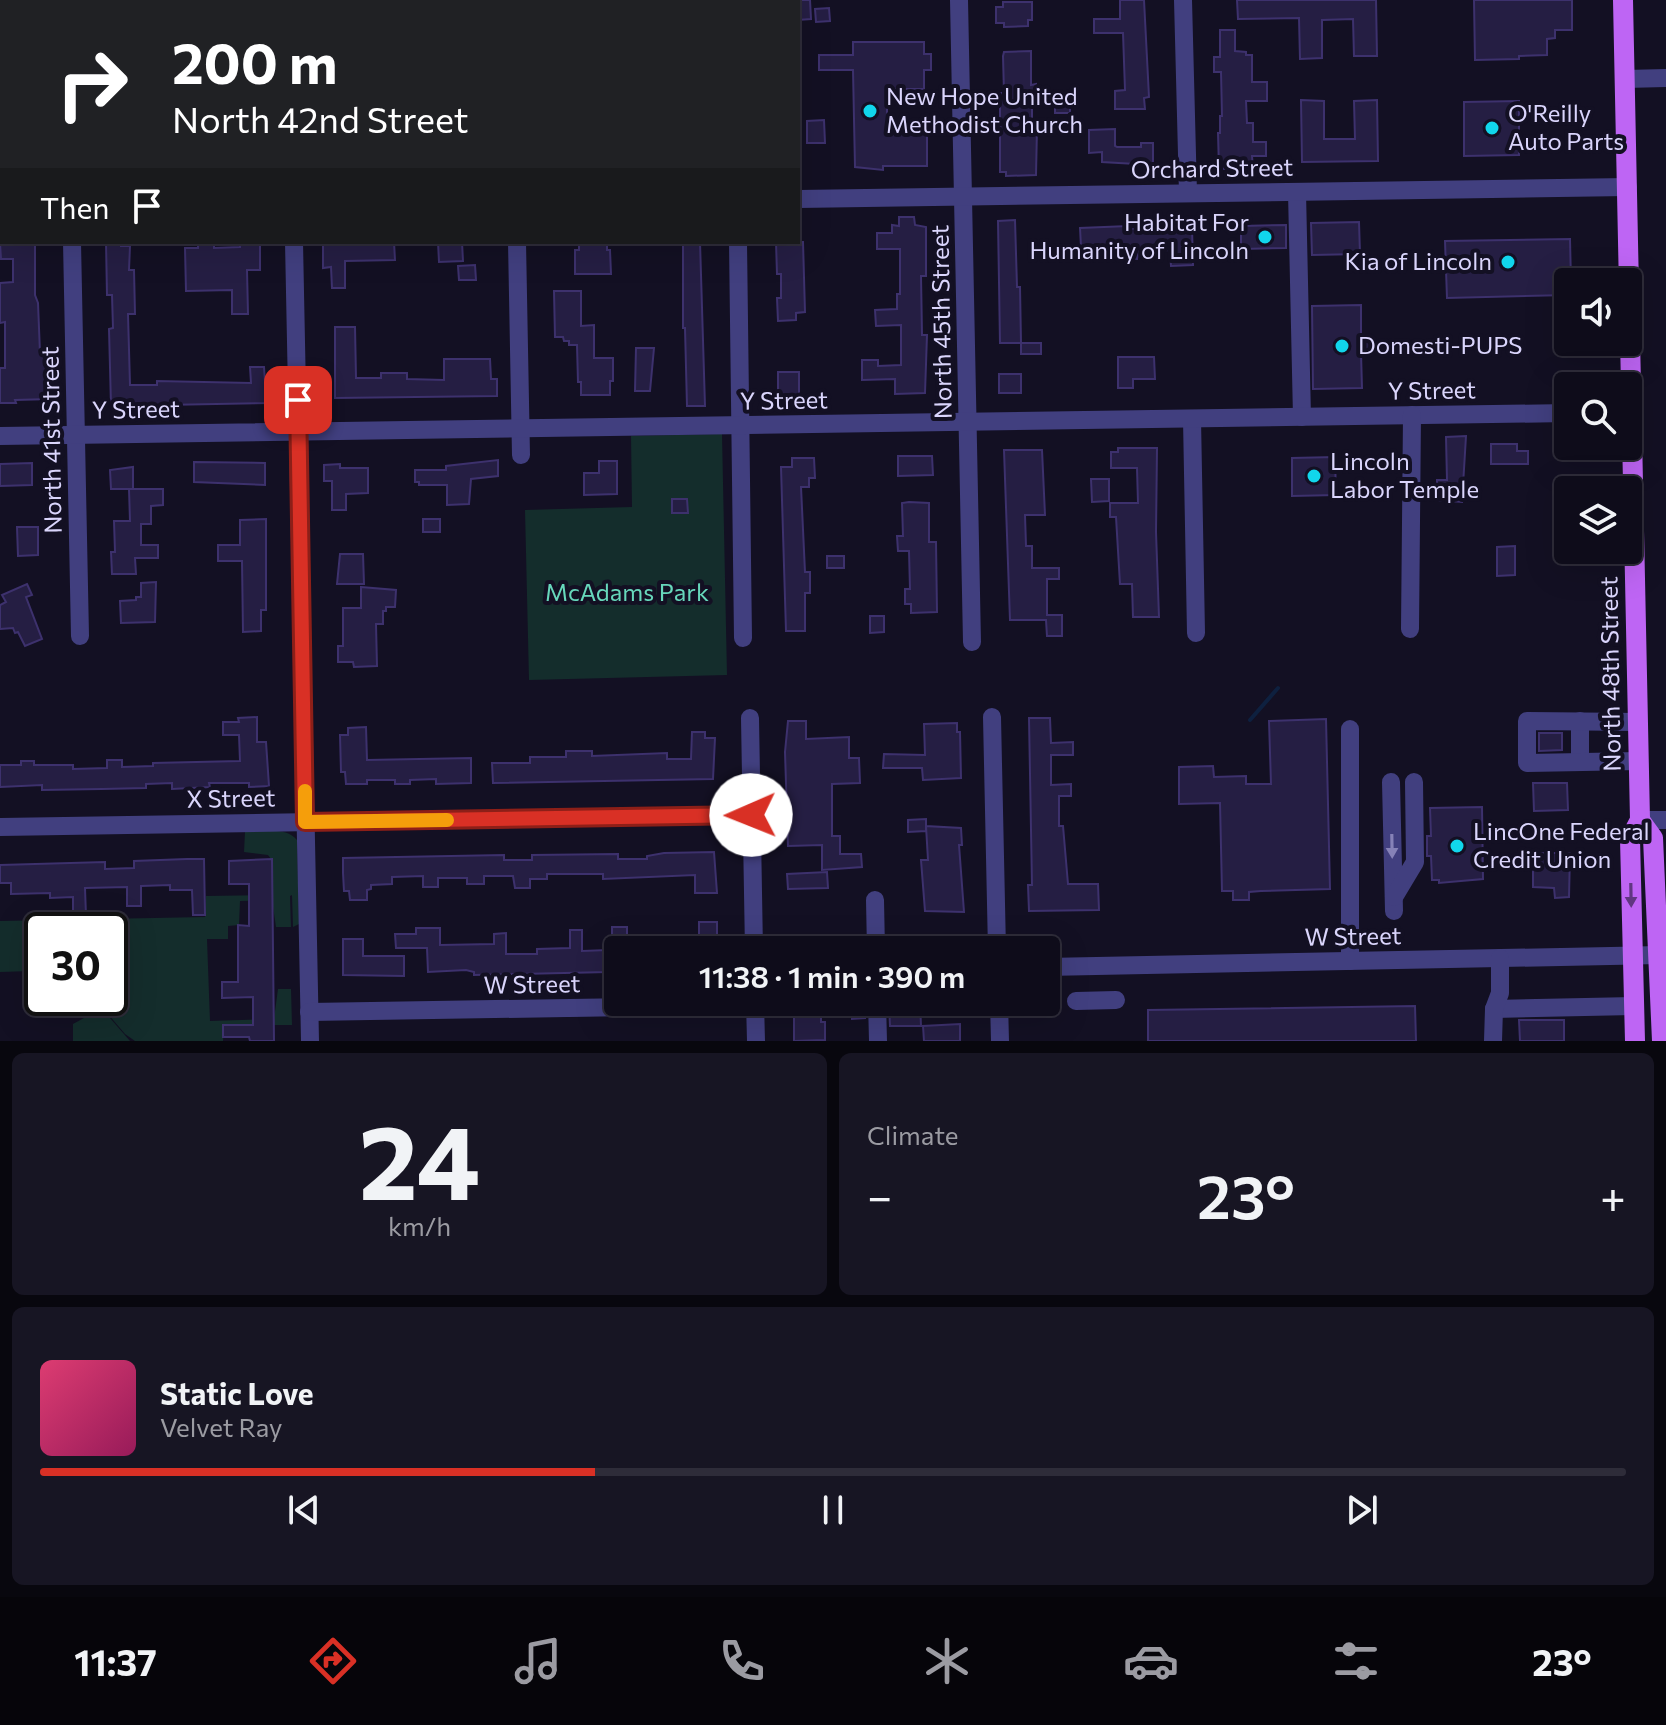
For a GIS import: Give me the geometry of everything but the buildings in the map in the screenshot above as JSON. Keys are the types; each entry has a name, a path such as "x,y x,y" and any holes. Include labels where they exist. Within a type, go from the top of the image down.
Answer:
{"main road":[{"name":"North 48th Street","path":"1623,0 1630,372"},
{"name":"North 48th Street","path":"1631,460 1640,820 1630,839 1635,1041"},
{"name":"North 48th Street","path":"1640,820 1653,838 1662,968 1662,1041"}],"street":[{"name":"North 45th Street","path":"959,0 972,642"},
{"path":"1183,0 1188,193"},
{"path":"1625,79 1666,78"},
{"name":"Orchard Street","path":"800,199 1628,187"},
{"path":"1297,192 1302,417"},
{"name":"North 41st Street","path":"72,244 80,636"},
{"path":"294,244 310,1041"},
{"path":"517,244 521,455"},
{"path":"738,244 743,638"},
{"name":"Y Street","path":"0,436 1554,413"},
{"path":"1410,629 1412,415"},
{"path":"1192,419 1196,633"},
{"path":"992,717 997,936"},
{"path":"750,718 754,936"},
{"path":"1638,722 1527,721 1527,763 1639,761"},
{"path":"1580,721 1580,762"},
{"path":"1350,729 1350,961"},
{"path":"1391,782 1394,904 1415,862 1414,782"},
{"name":"X Street","path":"0,827 751,815"},
{"path":"1640,820 1666,820"},
{"path":"875,900 876,936"},
{"name":"W Street","path":"1060,967 1633,956 1662,968"},
{"path":"1493,1041 1494,1009 1500,993 1500,958"},
{"path":"1076,1001 1116,1000"},
{"path":"1494,1009 1634,1006"},
{"name":"W Street","path":"309,1012 604,1007"},
{"path":"755,1016 756,1041"},
{"path":"877,1016 878,1041"},
{"path":"999,1016 1000,1041"}],"green space":[{"name":"McAdams Park","path":"722,434 727,675 529,680 525,510 632,507 631,436"},
{"path":"280,831 297,840 299,924 293,927 292,895 291,927 276,927 272,900 240,901 239,925 228,926 228,939 207,939 210,1021 274,1019 278,989 291,989 292,1025 224,1025 223,1041 135,1041 110,1016 128,1016 128,919 205,917 206,896 269,895 271,859 268,855 244,852 245,832"},
{"path":"0,921 24,921 24,971 0,972"},
{"path":"88,1016 110,1018 130,1041 73,1041 73,1024"}],"waterway":[{"path":"1250,720 1278,688"}],"slow traffic":[{"path":"305,791 305,822 447,820"}],"place":[{"name":"New Hope United Methodist Church","path":"870,111"},
{"name":"O'Reilly Auto Parts","path":"1492,128"},
{"name":"Habitat For Humanity of Lincoln","path":"1265,237"},
{"name":"Kia of Lincoln","path":"1508,262"},
{"name":"Domesti-PUPS","path":"1342,346"},
{"name":"Lincoln Labor Temple","path":"1314,476"},
{"name":"LincOne Federal Credit Union","path":"1457,846"}],"route":[{"path":"298,400 305,822 751,815"}]}
